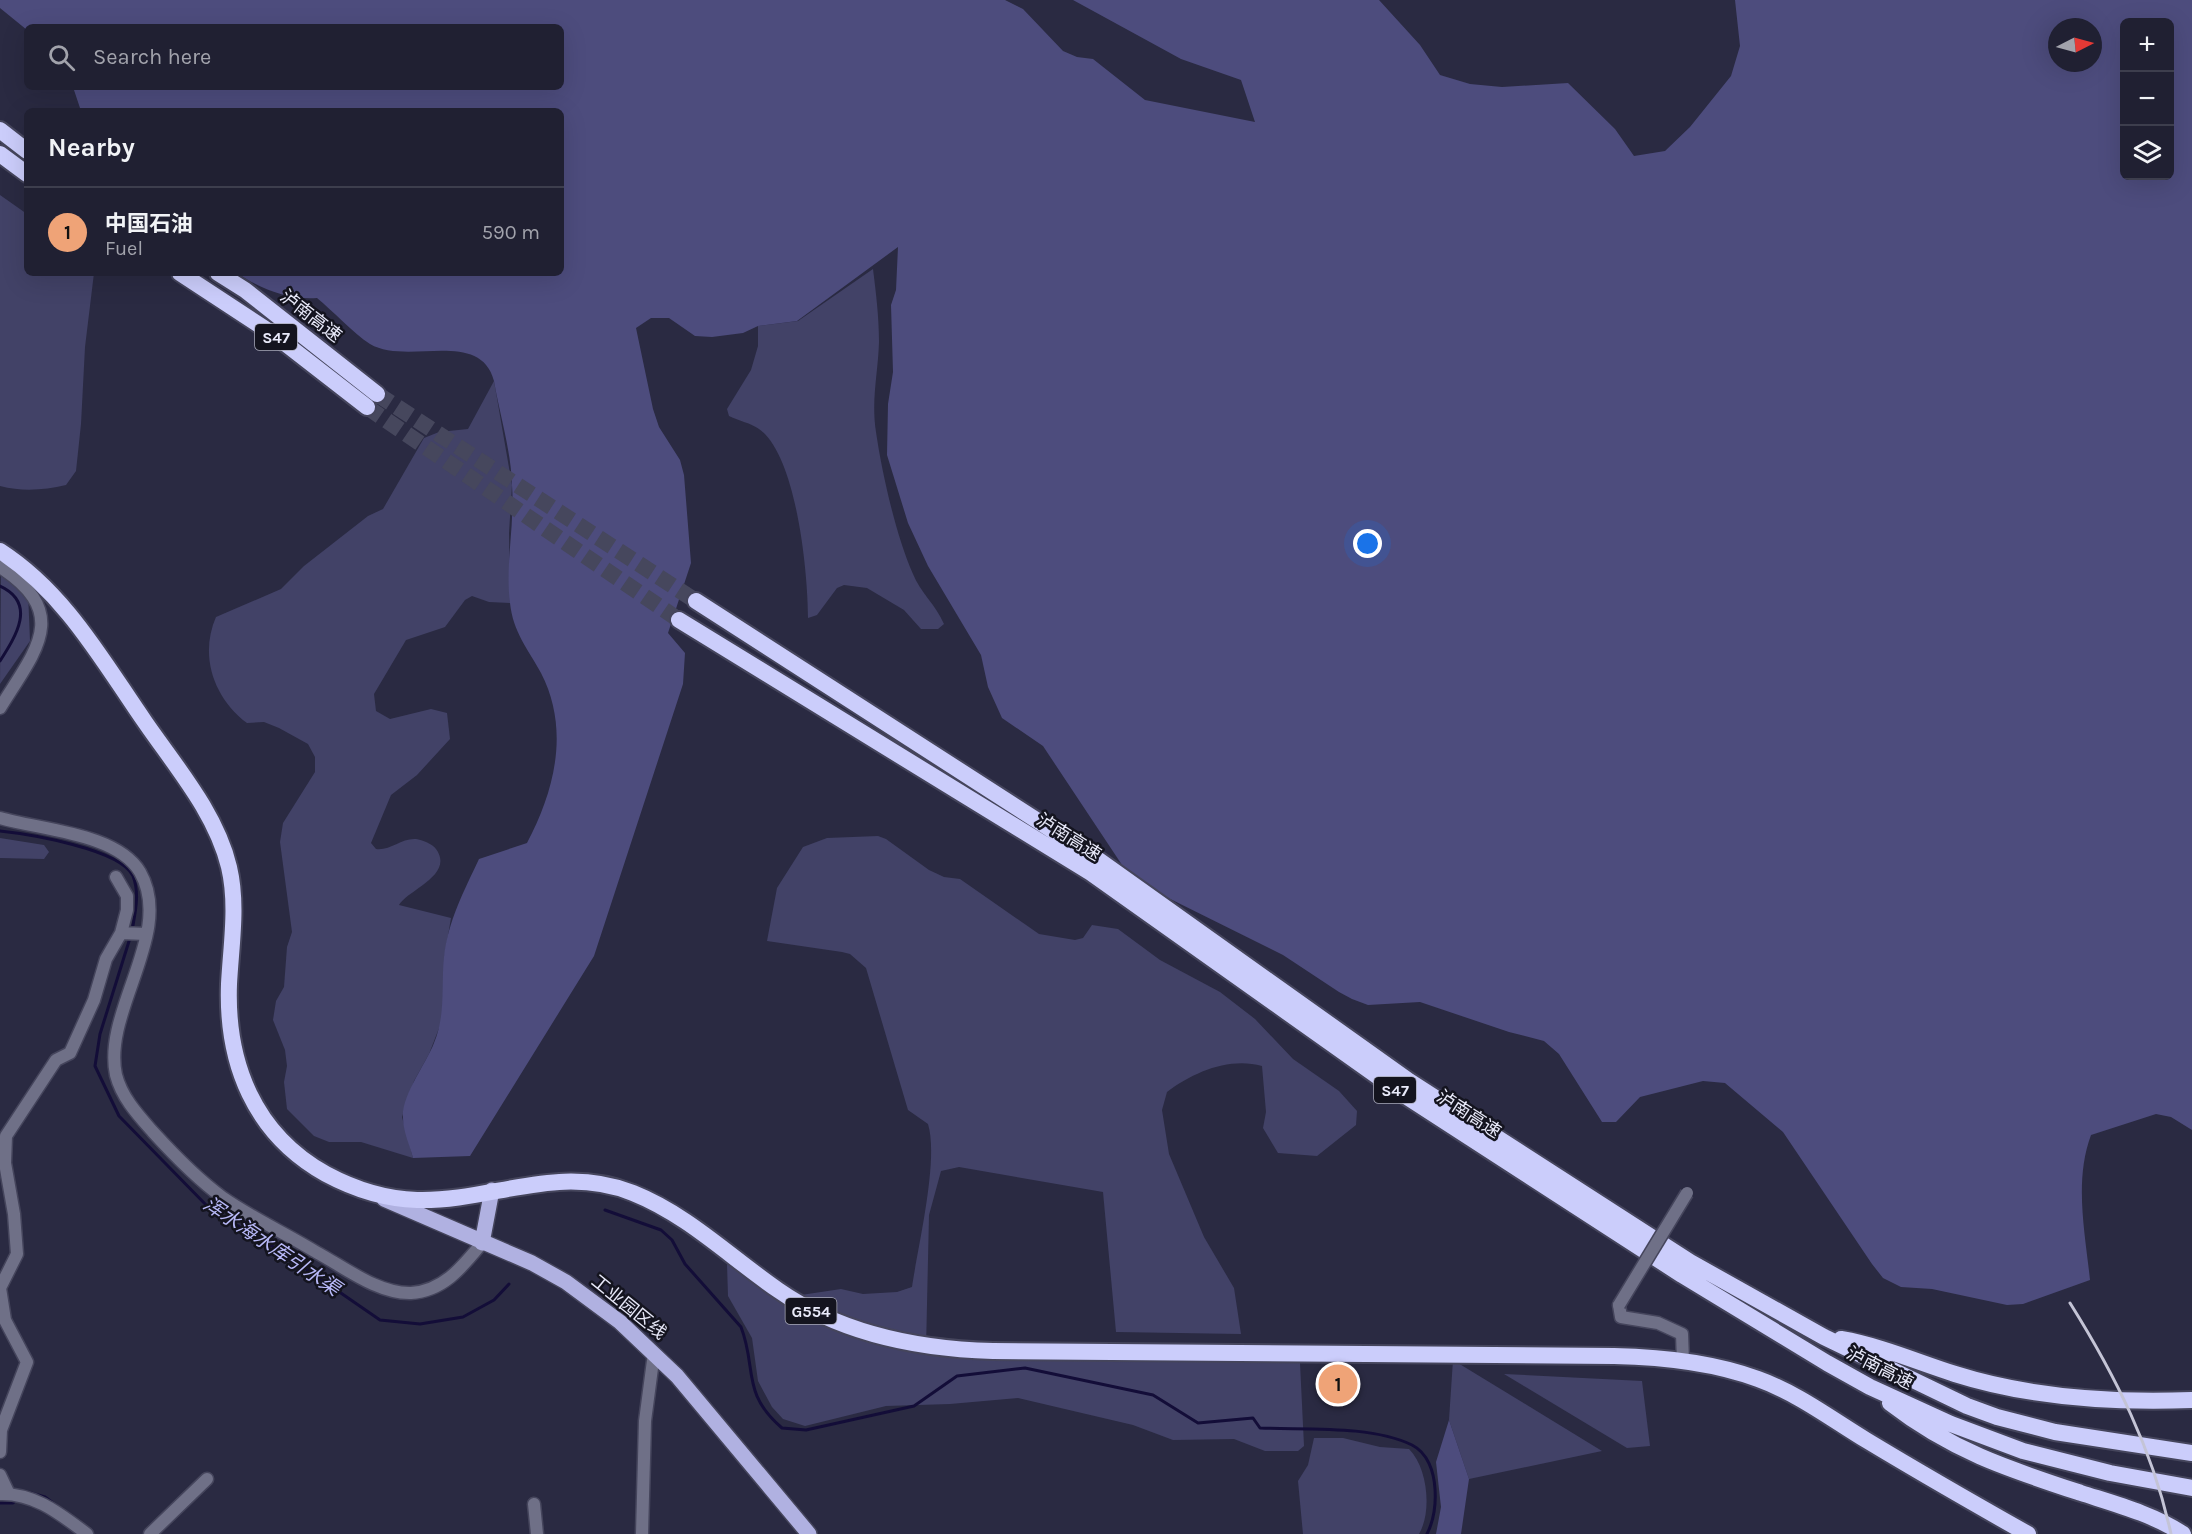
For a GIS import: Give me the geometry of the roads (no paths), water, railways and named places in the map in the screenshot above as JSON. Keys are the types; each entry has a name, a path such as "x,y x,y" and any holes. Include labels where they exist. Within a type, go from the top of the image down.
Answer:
{"highway":[{"path":"0,130 24,149"},
{"path":"0,154 24,172"},
{"name":"泸南高速","path":"185,276 372,401 245,290 223,276"},
{"name":"G554","path":"0,551 42,584 81,628 185,780 217,835 228,866 233,896 229,1002 231,1035 237,1067 249,1097 274,1133 296,1154 328,1175 363,1190 418,1200 534,1183 568,1181 601,1184 630,1192 686,1221 776,1289 810,1310 865,1332 927,1346 984,1351 1614,1356 1683,1360 1741,1373 1788,1392 2028,1534"},
{"name":"泸南高速","path":"696,601 1100,861 1409,1081 1690,1262 1824,1337 1967,1406 1997,1417 2090,1438 2151,1445 2192,1453"},
{"name":"泸南高速","path":"678,620 1091,873 1401,1094 1682,1275 1870,1387 1951,1424 2023,1452 2192,1488"},
{"path":"1824,1337 1872,1344 1955,1375 2046,1395 2150,1402 2192,1400"},
{"path":"1870,1387 1922,1428 1986,1461 2119,1505 2183,1534"}],"main road":[{"name":"工业园区线","path":"363,1190 532,1263 566,1282 620,1322 692,1393 809,1534"},
{"path":"482,1243 492,1190"}],"street":[{"path":"0,567 32,593 40,608 42,625 33,655 0,708"},
{"path":"0,818 102,843 126,855 140,873 145,884 149,906 132,933 106,959 94,1000 70,1053 56,1060 6,1136 4,1163 14,1214 17,1254 0,1288 5,1320 27,1362 1,1430 0,1452"},
{"path":"116,877 127,896 127,910 132,933 117,1040 116,1074 132,1108 189,1169 241,1209 348,1270 391,1290 416,1292 437,1286 457,1273 482,1243"},
{"path":"1683,1360 1682,1334 1658,1323 1620,1317 1619,1305 1687,1193"},
{"path":"0,1214 14,1214"},
{"path":"642,1534 645,1421 654,1353"},
{"path":"0,1475 12,1495 47,1505 87,1534"},
{"path":"150,1534 207,1479"},
{"path":"534,1504 537,1534"}],"waterway":[{"name":"浑水海水库引水渠","path":"0,586 18,601 20,611 17,631 0,661"},
{"name":"浑水海水库引水渠","path":"0,831 72,844 111,858 125,866 133,876 136,890 132,931"},
{"name":"浑水海水库引水渠","path":"130,938 100,1034 95,1066 119,1116 211,1210 277,1249 380,1320 420,1324 463,1317 494,1300 509,1284"},
{"name":"浑水海水库引水渠","path":"605,1210 661,1230 672,1240 685,1264 741,1327 755,1391 769,1415 782,1428 806,1430 914,1406 957,1376 1025,1368 1153,1395 1198,1423 1253,1418 1260,1428 1358,1431 1377,1434 1412,1445 1418,1448 1432,1470 1435,1500 1427,1534"},
{"path":"31,1493 45,1497 57,1506"},
{"path":"0,1503 13,1503 18,1498"}],"tunnel":[{"path":"377,394 696,601"},
{"path":"367,407 679,620"}],"railway":[{"path":"2070,1303 2131,1414 2154,1473 2171,1534"}],"place":[{"name":"中国石油","path":"1338,1384"}]}
